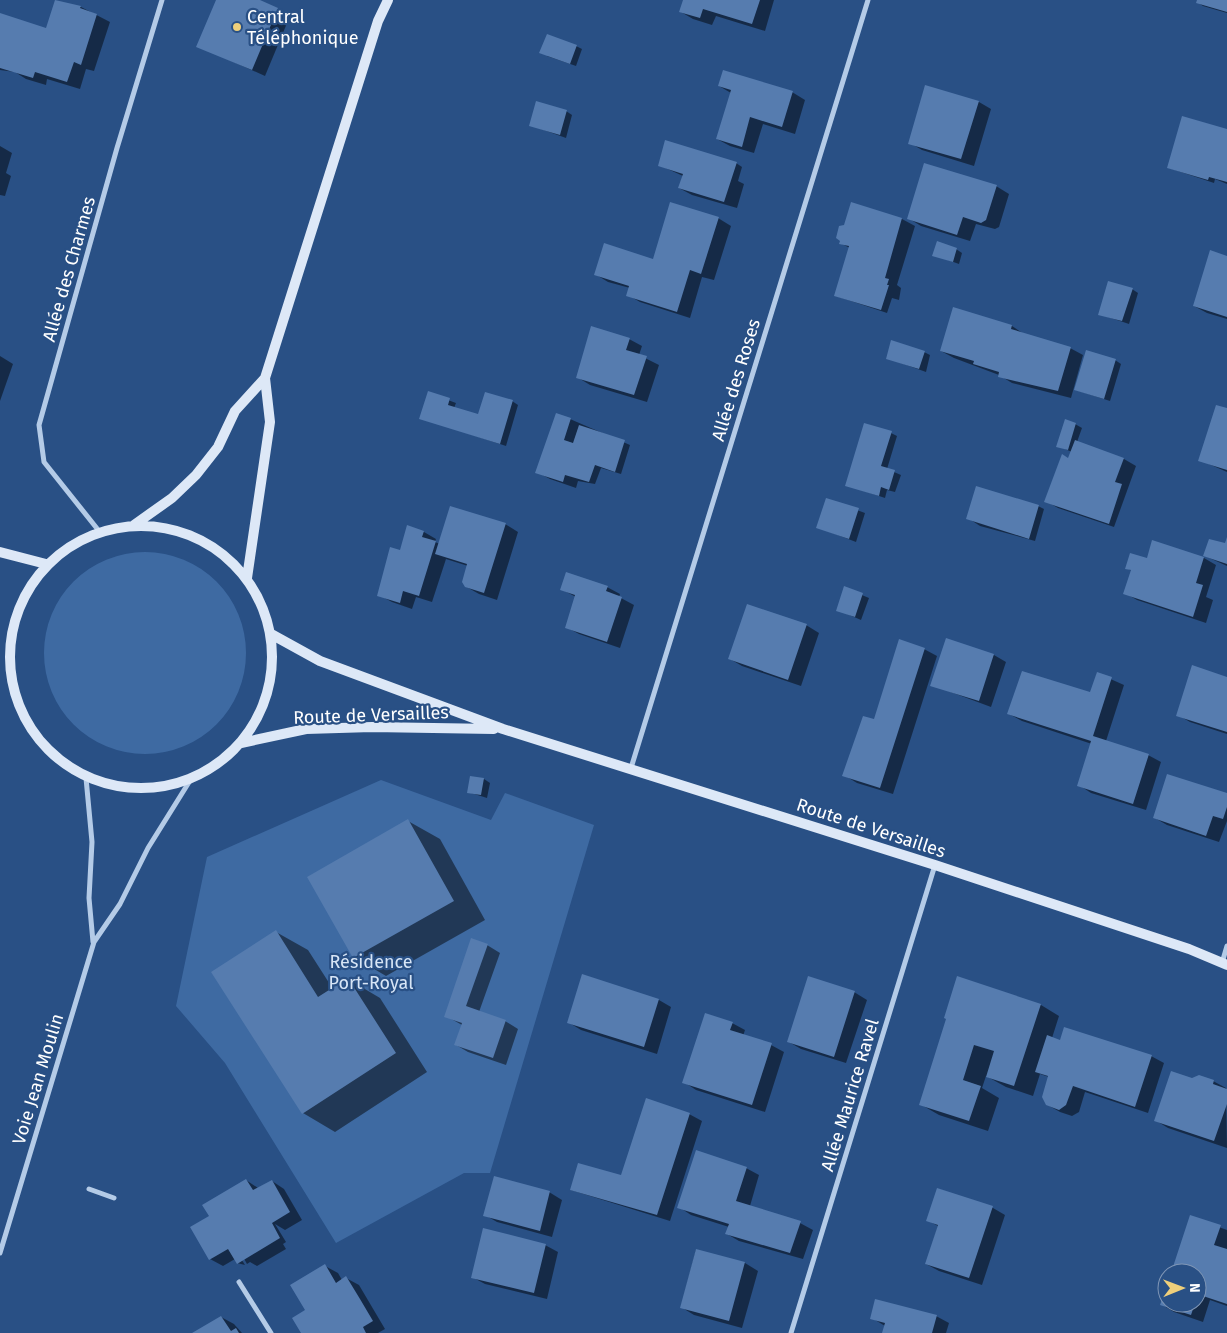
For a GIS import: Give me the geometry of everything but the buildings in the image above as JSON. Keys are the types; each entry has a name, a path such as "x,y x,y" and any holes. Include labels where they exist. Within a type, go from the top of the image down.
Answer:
{"main road":[{"path":"247,578 270,422 265,378 378,21 388,0"},
{"path":"134,525 172,498 196,476 218,447 235,411 265,378"},
{"path":"134,525 169,528 215,548 247,578 264,611 270,634 271,676 261,712 241,743 219,763 191,780 161,788 86,778 58,761 30,730 13,693 8,657 10,636 19,604 46,564 72,544 99,531 134,525"},
{"path":"0,552 46,564"},
{"name":"Route de Versailles","path":"270,634 320,661 503,729 934,865 1189,949 1224,964"},
{"path":"0,648 8,657"},
{"name":"Route de Versailles","path":"241,743 306,729 372,727 503,729"}],"street":[{"name":"Allée des Charmes","path":"99,531 44,462 39,425 117,148 162,0"},
{"name":"Allée des Roses","path":"630,768 868,0"},
{"name":"Voie Jean Moulin","path":"86,778 92,842 89,898 94,942"},
{"name":"Voie Jean Moulin","path":"0,1253 94,942 120,904 148,848 191,780"},
{"name":"Allée Maurice Ravel","path":"791,1333 934,865"},
{"path":"1224,964 1227,946"},
{"path":"89,1189 114,1198"},
{"path":"239,1282 271,1333"}],"green space":[{"path":"145,552 165,554 184,560 201,569 223,589 238,614 244,633 246,653 244,673 238,692 229,709 209,731 184,746 165,752 145,754 125,752 106,746 89,737 67,717 52,692 46,673 44,653 46,633 52,614 61,597 81,575 106,560 125,554"},
{"name":"Résidence Port-Royal","path":"381,780 491,820 505,793 594,825 490,1173 464,1173 336,1243 225,1063 176,1006 207,857"}],"place":[{"name":"Central Téléphonique","path":"237,27"}]}
